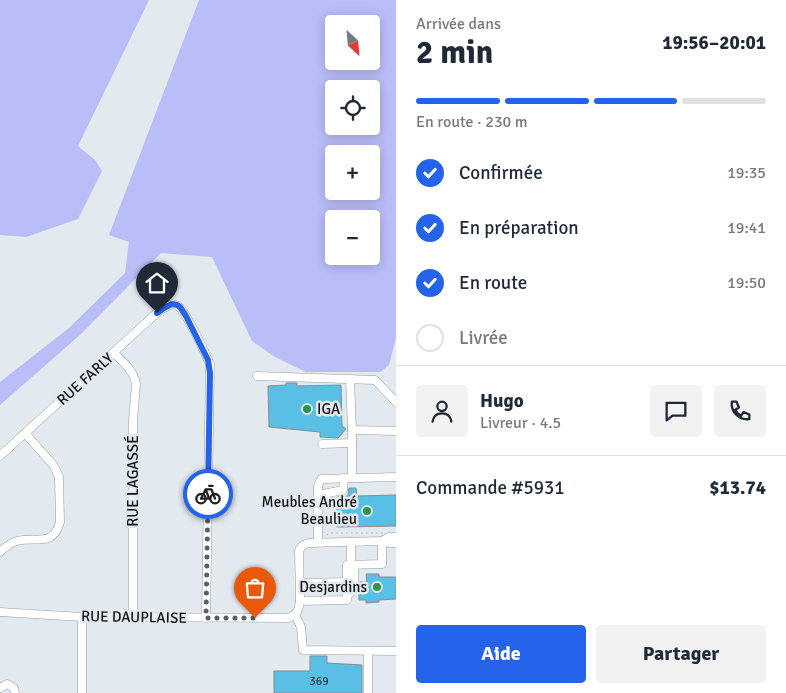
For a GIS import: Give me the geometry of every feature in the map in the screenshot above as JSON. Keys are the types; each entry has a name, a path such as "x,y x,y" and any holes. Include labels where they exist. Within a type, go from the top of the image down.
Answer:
{"street":[{"name":"RUE FARLY","path":"0,456 160,310 172,304 177,305 183,311 210,364 206,618"},
{"name":"RUE LAGASSÉ","path":"114,352 131,371 136,384 134,420 133,618"},
{"path":"257,376 375,380 396,402"},
{"path":"318,495 343,490 348,478 352,443 350,379"},
{"path":"352,430 396,431"},
{"path":"0,552 10,543 27,539 46,539 53,536 58,530 60,522 59,477 54,466 25,433"},
{"path":"322,444 352,443"},
{"path":"318,542 318,486 321,479 396,477"},
{"path":"396,537 351,542 309,542 303,545 300,550 300,601 299,609 295,616 301,627 303,650 396,651"},
{"path":"382,540 389,543 396,542"},
{"path":"347,596 347,565 382,564 382,540"},
{"path":"300,601 347,600 347,596 354,588 351,542"},
{"path":"300,583 347,582"},
{"name":"RUE DAUPLAISE","path":"0,612 82,618 288,618 295,616"},
{"path":"82,618 82,693"},
{"path":"368,651 368,693"},
{"path":"0,688 7,684 14,688 15,693"}],"path":[{"path":"318,542 330,533 386,533"}],"shaded area":[{"path":"0,0 149,0 78,146 95,160 102,171 78,219 26,237 0,235"},
{"path":"199,0 396,0 396,338 389,365 380,372 306,372 275,357 252,341 212,257 161,253 81,334 0,405 0,382 69,328 125,273 129,242 109,235"}],"building":[{"path":"286,383 297,383 297,386 341,385 342,426 346,429 338,438 320,437 320,432 269,427 268,386 286,385"},
{"name":"Meubles André Beaulieu","path":"349,488 356,488 357,496 396,495 396,526 337,527 337,497 348,496"},
{"name":"Desjardins","path":"366,574 379,574 379,577 396,577 396,599 366,603 366,600 359,600 358,590 360,582 367,582"},
{"path":"310,656 327,656 327,663 362,665 362,693 274,693 274,671 310,671"}],"way so far":[{"path":"208,494 206,618 255,618"}],"place":[{"name":"IGA","path":"307,409"},
{"name":"Meubles André Beaulieu","path":"367,511"},
{"name":"Desjardins","path":"377,587"}],"route":[{"path":"157,313 172,304 180,307 210,364 208,494"}]}
